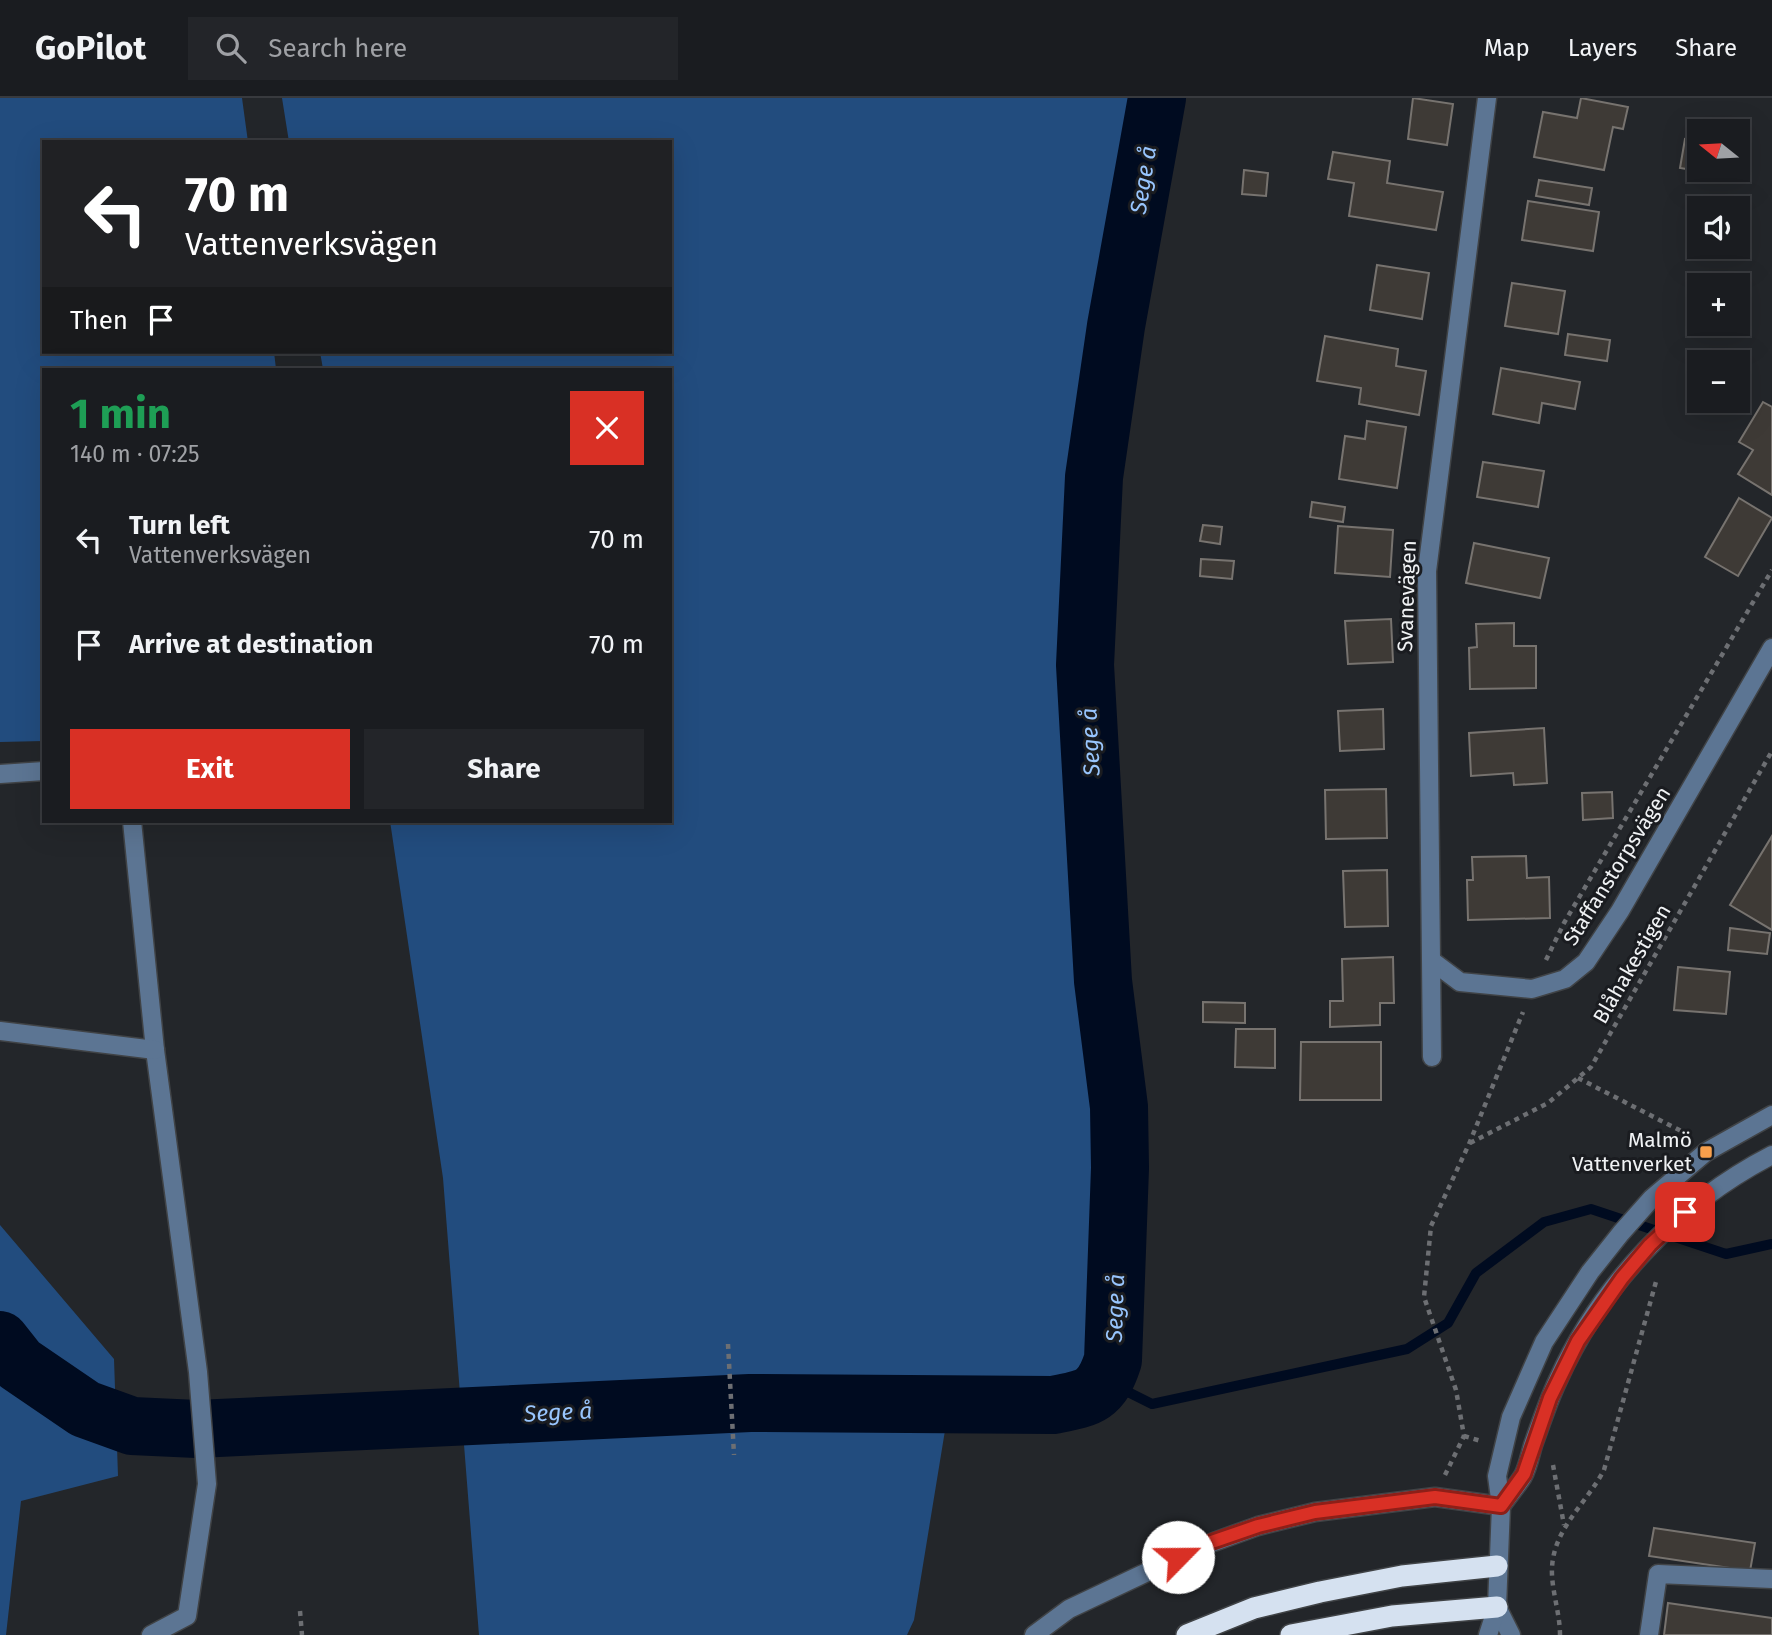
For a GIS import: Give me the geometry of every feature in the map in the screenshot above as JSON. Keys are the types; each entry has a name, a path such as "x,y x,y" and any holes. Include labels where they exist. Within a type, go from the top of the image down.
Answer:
{"highway":[{"path":"1187,1635 1254,1608 1320,1592 1402,1576 1497,1566"},
{"path":"1291,1635 1392,1616 1497,1607"}],"street":[{"name":"Svanevägen","path":"1432,1057 1427,571 1487,98"},
{"name":"Staffanstorpsvägen","path":"1433,961 1460,982 1532,989 1565,979 1586,962 1620,911 1772,648"},
{"path":"0,774 42,771"},
{"path":"132,823 155,1050 198,1372 207,1484 187,1616 151,1635"},
{"path":"0,1031 155,1050"},
{"path":"1489,1635 1497,1607 1501,1506 1497,1476 1511,1417 1544,1342 1566,1306 1620,1233 1652,1198 1706,1152 1772,1115"},
{"path":"1501,1506 1524,1474 1553,1392 1578,1341 1597,1311 1650,1245 1685,1212 1772,1155"},
{"path":"1034,1635 1069,1609 1200,1546 1258,1526 1315,1512 1435,1497 1501,1506"},
{"path":"1649,1635 1658,1574 1772,1579"},
{"path":"1497,1607 1511,1635"}],"path":[{"name":"Blåhakestigen","path":"1469,1144 1548,1103 1591,1067 1772,751"},
{"path":"1578,1078 1683,1132"},
{"path":"1560,1635 1552,1574 1555,1546 1564,1526 1593,1492 1605,1470 1649,1303 1660,1273"},
{"path":"1424,1297 1456,1390 1464,1436 1435,1497"},
{"path":"728,1344 734,1455"},
{"path":"300,1611 302,1635"}],"shaded area":[{"path":"0,98 242,98 248,140 42,140 42,354 274,354 276,368 42,368 42,741 0,742"},
{"path":"282,98 1157,98 1116,326 1094,477 1085,665 1103,981 1119,1107 1120,1168 1113,1360 1106,1381 1084,1399 1053,1405 949,1406 914,1620 907,1635 479,1635 443,1178 390,823 672,823 672,368 323,368 320,354 672,354 672,140 289,140"},
{"path":"0,1225 114,1359 118,1476 21,1501 6,1635 0,1635"},
{"path":"717,1379 723,1391 706,1395 671,1398 570,1398 476,1409 479,1395 583,1384 644,1388"},
{"path":"954,1385 958,1389 933,1399 744,1397 743,1388 923,1391"}],"building":[{"path":"1413,98 1453,104 1447,145 1408,139"},
{"path":"1581,98 1628,107 1623,129 1613,127 1604,170 1534,157 1543,112 1577,118"},
{"path":"1685,139 1687,139 1687,169 1680,168"},
{"path":"1333,152 1390,161 1387,183 1443,192 1436,230 1349,216 1354,183 1328,179"},
{"path":"1244,170 1268,173 1266,196 1242,194"},
{"path":"1539,180 1592,188 1589,205 1536,196"},
{"path":"1528,201 1599,212 1593,251 1522,240"},
{"path":"1377,265 1429,273 1422,319 1370,310"},
{"path":"1512,283 1565,291 1558,334 1505,326"},
{"path":"1568,334 1610,340 1607,361 1565,355"},
{"path":"1325,336 1398,349 1396,366 1426,371 1419,415 1359,404 1361,388 1317,381"},
{"path":"1501,368 1580,382 1575,409 1542,403 1539,423 1493,414"},
{"path":"1763,402 1772,407 1772,495 1738,474 1753,450 1739,442"},
{"path":"1367,421 1406,427 1397,488 1339,479 1345,436 1365,439"},
{"path":"1483,462 1544,471 1538,507 1477,497"},
{"path":"1739,498 1772,518 1738,576 1705,557"},
{"path":"1312,502 1345,507 1343,522 1310,517"},
{"path":"1203,525 1222,527 1220,544 1200,541"},
{"path":"1338,526 1393,530 1390,577 1335,573"},
{"path":"1474,543 1549,558 1540,598 1466,583"},
{"path":"1201,559 1234,561 1232,579 1200,576"},
{"path":"1391,619 1393,662 1348,664 1345,621"},
{"path":"1514,623 1514,646 1536,646 1536,688 1470,689 1469,648 1477,647 1476,624"},
{"path":"1383,709 1384,749 1340,751 1338,711"},
{"path":"1544,728 1547,783 1514,785 1513,773 1471,776 1469,733"},
{"path":"1386,789 1387,838 1326,839 1325,790"},
{"path":"1612,792 1613,818 1583,820 1582,793"},
{"path":"1772,836 1772,930 1730,905"},
{"path":"1526,856 1527,878 1549,877 1550,918 1468,920 1467,880 1473,880 1472,857"},
{"path":"1387,870 1388,926 1345,927 1343,871"},
{"path":"1730,928 1770,933 1767,954 1728,950"},
{"path":"1393,957 1394,1003 1380,1003 1380,1025 1330,1027 1330,1001 1343,1001 1342,959"},
{"path":"1678,967 1730,972 1726,1014 1674,1010"},
{"path":"1203,1002 1245,1003 1245,1023 1203,1022"},
{"path":"1236,1029 1275,1029 1275,1068 1235,1067"},
{"path":"1301,1042 1381,1042 1381,1100 1300,1100"},
{"path":"1654,1528 1755,1543 1750,1571 1649,1556"},
{"path":"1668,1603 1772,1618 1772,1635 1664,1635"}],"waterway":[{"name":"Sege å","path":"0,1340 19,1364 85,1409 132,1426 197,1429 750,1403 1053,1405 1085,1397 1098,1389 1104,1382 1113,1360 1120,1168 1119,1107 1103,981 1085,665 1094,477 1116,326 1157,98"},
{"path":"1106,1381 1152,1404 1407,1349 1448,1323 1476,1273 1544,1222 1591,1209 1726,1254 1772,1244"}],"place":[{"name":"Malmö Vattenverket","path":"1706,1152"}],"route":[{"path":"1178,1557 1200,1546 1258,1526 1315,1512 1435,1497 1501,1506 1524,1474 1550,1398 1578,1341 1622,1278 1650,1245 1685,1212"}]}
